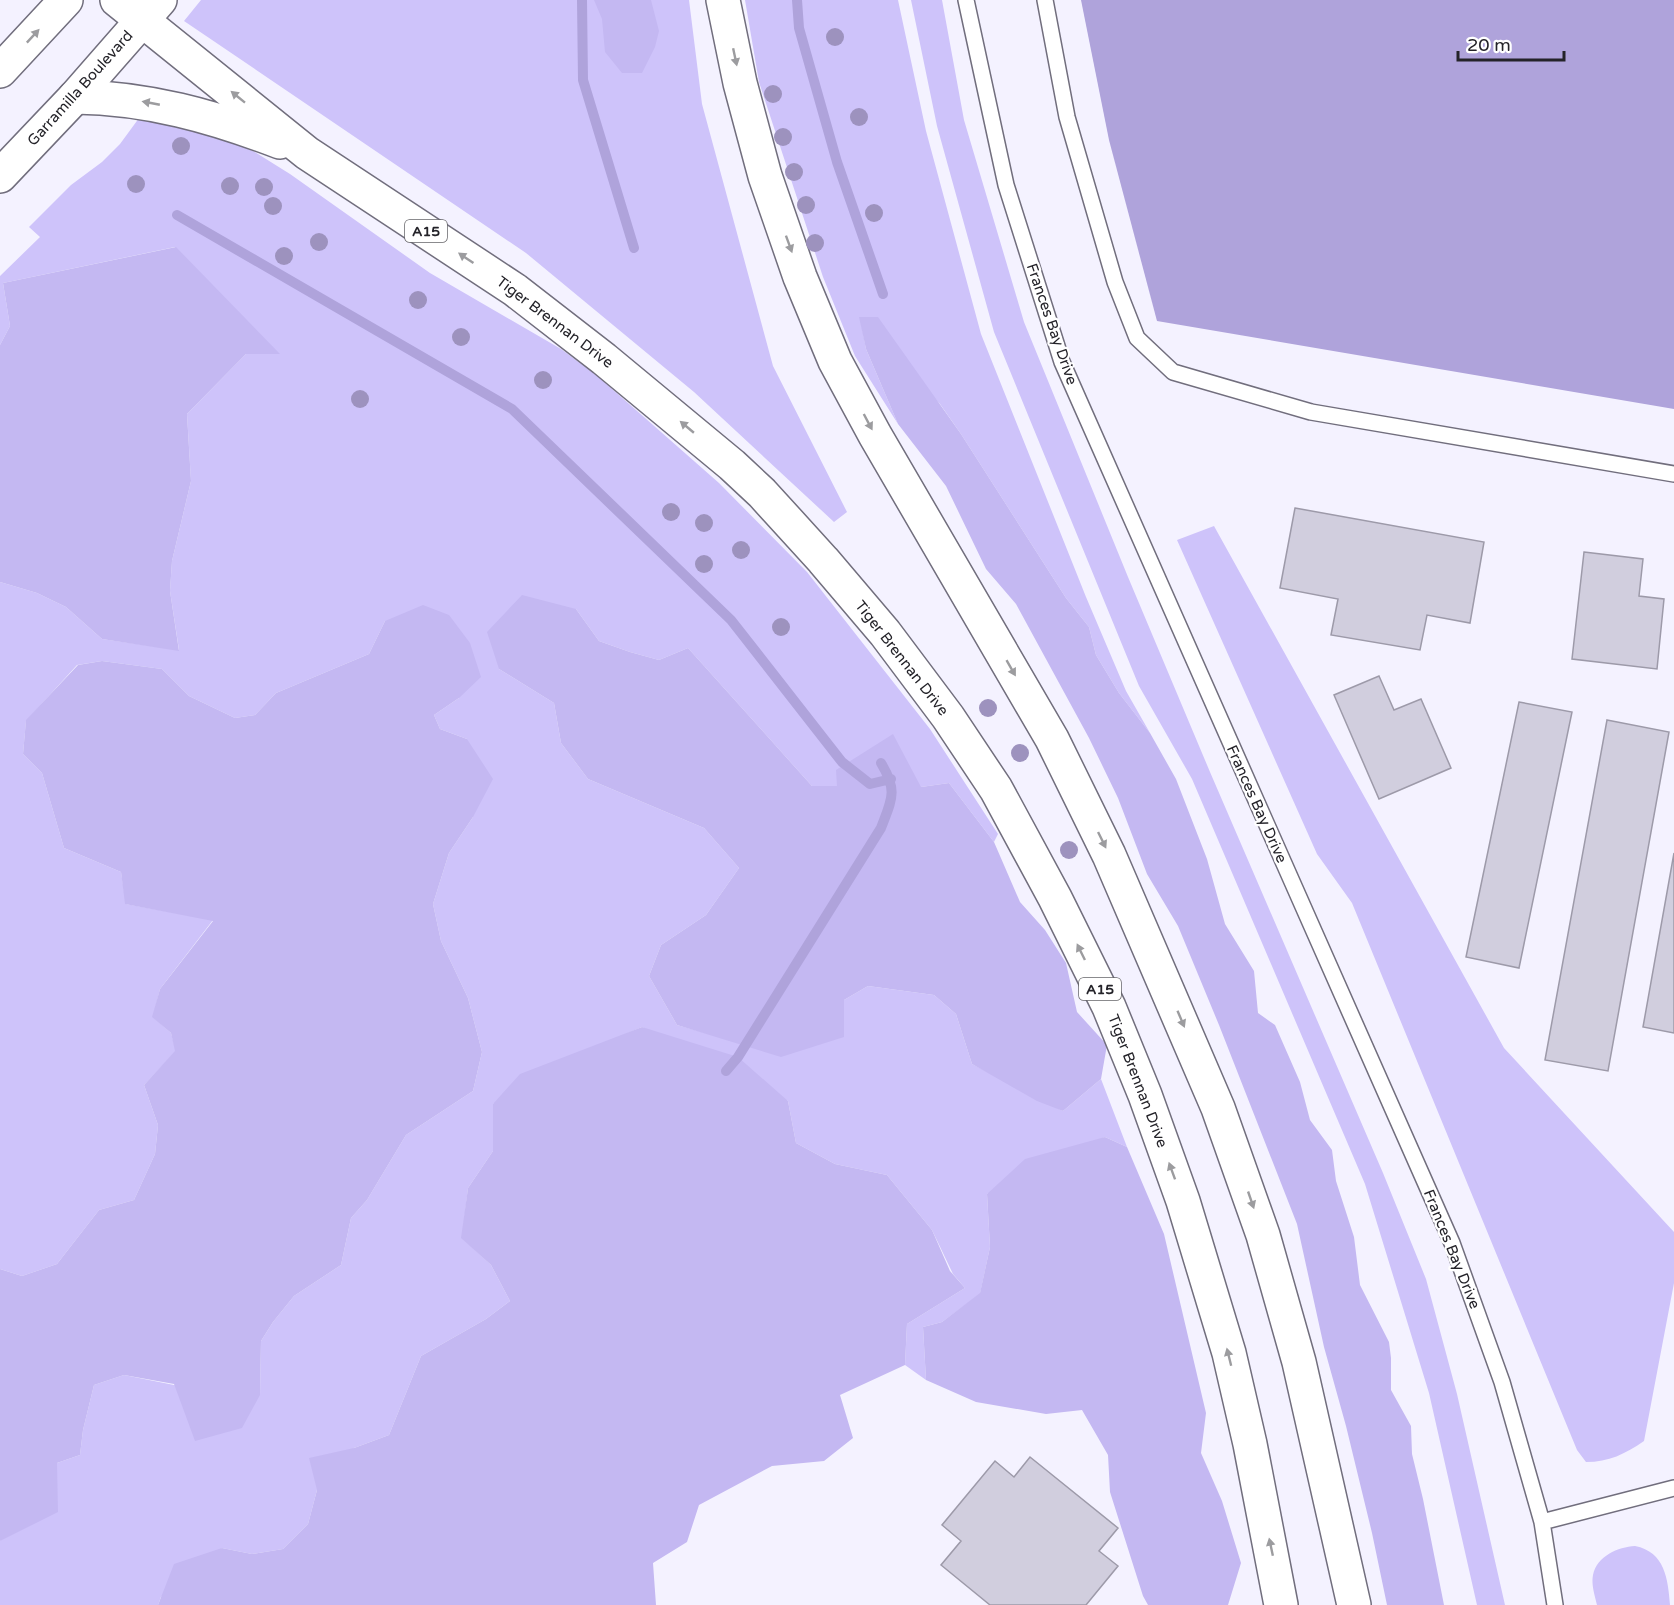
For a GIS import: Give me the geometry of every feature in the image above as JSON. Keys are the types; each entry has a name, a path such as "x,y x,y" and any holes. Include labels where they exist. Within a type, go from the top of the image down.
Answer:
{"main road":[{"path":"0,71 66,0"},
{"path":"723,0 740,83 765,176 800,277 835,361 875,435 1052,739 1109,855 1218,1108 1263,1235 1299,1362 1354,1605"},
{"name":"Garramilla Boulevard","path":"0,176 75,97 140,6"},
{"name":"Tiger Brennan Drive","path":"140,6 307,153 514,290 604,359 732,465 762,493 823,560 885,633 948,717 996,789 1055,898 1109,1007 1145,1095 1183,1202 1229,1353 1281,1605"},
{"path":"75,97 111,98 166,106 211,118 307,153"}],"lane":[{"name":"Frances Bay Drive","path":"966,0 1006,185 1062,362 1452,1243 1502,1382 1542,1522 1555,1605"},
{"path":"1045,0 1067,117 1115,282 1137,338 1173,372 1311,412 1674,474"},
{"path":"1542,1522 1674,1488"}],"shaded area":[{"path":"201,0 689,0 702,104 773,366 847,512 834,522 694,392 526,253 184,21"},
{"path":"594,0 651,0 659,31 655,47 642,73 622,73 605,52 602,19"},
{"path":"745,0 898,0 926,131 981,334 1086,597 1126,691 1150,733 1119,693 1096,655 1089,627 1066,598 961,434 940,404 860,317 866,349 898,424 855,356 823,277 759,82"},
{"path":"911,0 942,0 964,120 1024,322 1128,577 1383,1173 1426,1279 1457,1394 1505,1605 1477,1605 1429,1393 1365,1184 1192,779 1139,686 994,332 937,126"},
{"path":"1081,0 1674,0 1674,409 1157,321 1109,140"},
{"path":"142,114 199,129 253,151 290,174 430,273 561,349 595,374 719,483 807,572 930,729 998,834 994,842 949,783 921,787 812,786 688,648 659,660 630,652 599,641 576,609 499,669 554,703 561,743 588,779 704,828 739,868 706,915 661,945 649,976 677,1025 723,1038 844,1000 868,986 934,995 956,1014 972,1064 1063,1111 1101,1079 1127,1147 1105,1137 987,1194 990,1247 980,1294 942,1322 923,1327 926,1380 905,1365 907,1324 965,1288 953,1274 932,1230 887,1175 835,1164 796,1143 788,1101 642,1027 616,1038 493,1104 493,1151 468,1188 462,1238 491,1265 510,1301 486,1319 421,1356 389,1435 354,1448 317,1490 308,1524 283,1549 252,1554 222,1548 161,1597 158,1605 0,1605 0,1541 57,1463 80,1455 83,1430 94,1385 124,1375 174,1385 260,1395 261,1341 273,1322 294,1296 341,1265 351,1218 367,1200 406,1135 473,1091 482,1052 468,998 441,941 433,904 449,853 473,817 467,739 440,729 434,715 459,698 385,621 369,654 276,693 255,715 235,718 189,696 162,669 102,661 77,665 26,721 23,754 42,773 64,848 121,872 126,904 213,920 160,989 153,1017 171,1033 176,1051 144,1085 158,1125 155,1154 134,1200 99,1210 57,1264 22,1276 0,1269 0,582 37,593 66,607 102,639 179,650 170,591 172,561 191,481 187,414 246,354 279,354 175,247 3,283 10,326 0,345 0,276 40,237 29,227 71,185 102,162 120,144"},
{"path":"176,247 280,354 246,354 187,414 191,481 172,561 170,591 179,651 102,639 66,607 37,593 0,582 0,345 10,326 3,283"},
{"path":"859,317 878,317 961,434 1066,598 1089,627 1096,655 1119,693 1150,733 1176,779 1207,859 1225,924 1254,971 1258,1013 1275,1025 1300,1082 1310,1120 1332,1150 1336,1181 1354,1237 1360,1285 1389,1342 1391,1390 1411,1426 1412,1454 1444,1605 1387,1605 1346,1426 1324,1347 1297,1224 1219,1025 1178,926 1147,874 1118,798 1089,738 1016,604 986,569 946,486 898,424 866,349"},
{"path":"1214,526 1504,1048 1674,1232 1674,1283 1644,1441 1630,1450 1602,1461 1586,1462 1577,1450 1352,903 1317,854 1177,540"},
{"path":"522,595 576,609 599,641 630,652 659,660 688,648 812,786 837,786 836,770 893,734 921,787 949,783 994,842 1020,902 1045,930 1066,963 1077,1012 1107,1045 1101,1079 1063,1111 1037,1101 972,1064 956,1014 934,995 868,986 844,1000 844,1037 781,1057 677,1025 649,976 661,945 706,915 739,868 704,828 588,779 561,743 554,703 499,669 487,632"},
{"path":"423,605 449,615 470,643 481,677 459,698 434,715 440,729 467,739 493,779 473,817 449,853 433,904 441,941 468,998 482,1052 473,1091 406,1135 367,1200 351,1218 341,1265 294,1296 273,1322 261,1341 260,1395 242,1428 195,1441 174,1384 124,1375 94,1385 83,1430 80,1455 57,1463 58,1512 0,1541 0,1269 22,1276 57,1264 99,1210 134,1200 155,1154 158,1125 144,1085 175,1051 171,1033 152,1017 160,989 213,921 125,904 121,872 64,848 42,773 23,754 26,720 78,665 102,661 162,669 189,696 235,718 255,715 276,693 369,654 385,621"},
{"path":"642,1027 738,1057 788,1101 796,1143 835,1164 887,1175 932,1230 950,1271 965,1288 907,1324 905,1365 840,1395 853,1438 824,1461 772,1466 699,1505 687,1542 653,1563 656,1605 158,1605 174,1564 222,1548 252,1554 283,1549 308,1524 317,1490 309,1458 354,1448 389,1435 421,1356 486,1319 510,1301 491,1265 461,1238 468,1188 493,1151 493,1104 520,1074"},
{"path":"1105,1137 1127,1147 1164,1234 1206,1413 1201,1453 1222,1501 1241,1563 1228,1605 1148,1605 1143,1596 1110,1492 1108,1455 1082,1410 1046,1414 976,1402 926,1380 923,1327 942,1322 980,1293 990,1247 987,1194 1025,1159"},
{"path":"1635,1546 1645,1549 1659,1560 1666,1576 1670,1605 1597,1605 1593,1579 1595,1568 1609,1554 1622,1548"}],"building":[{"path":"1295,508 1484,542 1470,623 1427,615 1420,650 1331,635 1338,599 1280,588"},
{"path":"1584,552 1643,559 1639,596 1664,599 1657,669 1572,659"},
{"path":"1379,676 1394,710 1421,699 1451,768 1379,799 1334,695"},
{"path":"1519,702 1572,712 1519,968 1466,957"},
{"path":"1607,720 1669,732 1608,1071 1545,1060"},
{"path":"1674,853 1674,1033 1643,1027"},
{"path":"1030,1457 1118,1528 1099,1551 1118,1566 1086,1605 990,1605 941,1565 961,1541 942,1525 995,1461 1014,1477"}],"waterway":[{"path":"582,0 583,80 634,248"},
{"path":"797,0 799,28 837,162 883,294"},
{"path":"177,215 512,409 731,620 842,762 870,784 891,779"},
{"path":"726,1071 738,1057 881,828 892,795 890,781 881,763"}]}
